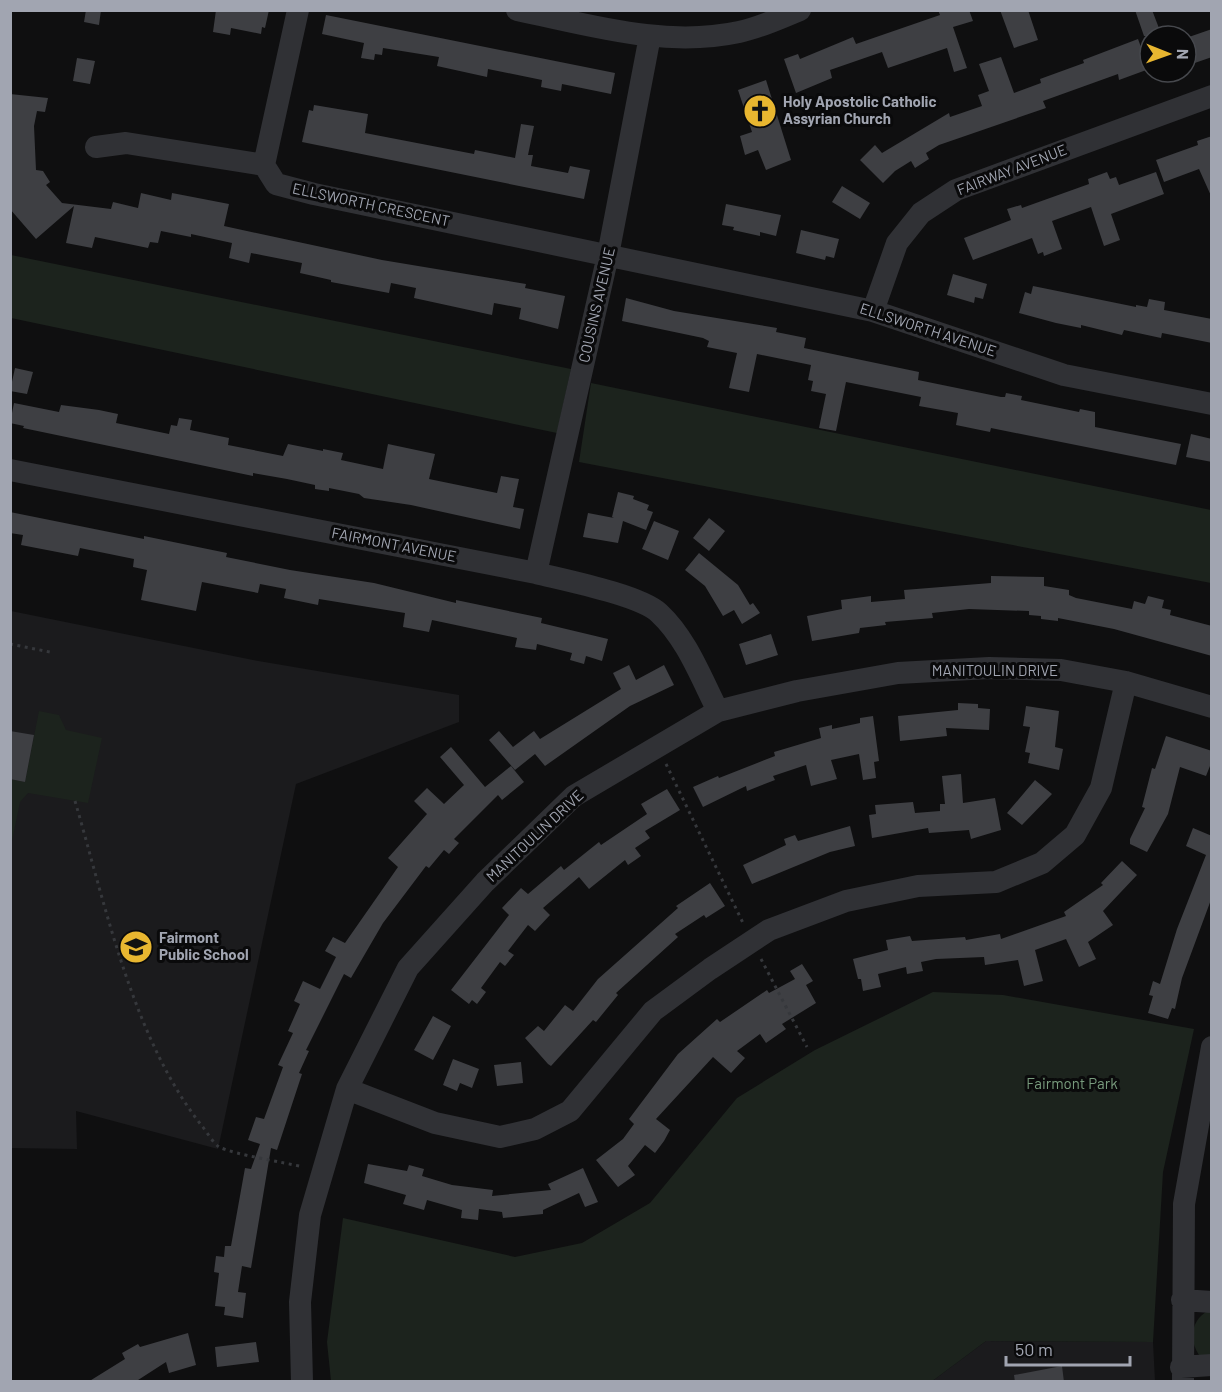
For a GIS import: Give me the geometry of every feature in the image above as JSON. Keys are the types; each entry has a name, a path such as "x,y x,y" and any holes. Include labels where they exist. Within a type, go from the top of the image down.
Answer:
{"street":[{"path":"96,147 126,143 264,165 298,10"},
{"path":"517,10 650,36 689,38 740,32 800,10"},
{"name":"COUSINS AVENUE","path":"536,573 608,255 650,36"},
{"name":"FAIRWAY AVENUE","path":"873,310 897,243 921,213 956,190 1212,96"},
{"name":"ELLSWORTH CRESCENT","path":"264,165 276,184 314,194 608,255"},
{"name":"ELLSWORTH AVENUE","path":"608,255 873,310 1064,375 1212,404"},
{"name":"FAIRMONT AVENUE","path":"10,470 536,573 616,593 657,611 684,644 718,711"},
{"name":"MANITOULIN DRIVE","path":"302,1382 300,1302 310,1215 347,1089 408,968 477,890 574,796 718,711 797,691 898,673 989,668 1061,670 1126,682 1212,707"},
{"path":"347,1089 435,1123 490,1135 500,1137 536,1129 570,1111 653,1011 769,930 846,901 918,886 996,882 1042,863 1075,835 1101,788 1126,682"},
{"path":"1211,1049 1184,1204 1182,1375 1212,1365"},
{"path":"1182,1300 1212,1302"}],"path":[{"path":"10,644 50,652"},
{"path":"657,747 807,1047"},
{"path":"75,801 105,912 132,989 159,1057 188,1109 218,1146 322,1172"}],"shaded area":[{"name":"Fairmont Public School","path":"11,611 253,660 459,695 459,722 296,784 218,1149 76,1111 77,1149 11,1148"},
{"path":"986,1341 1153,1342 1155,1381 931,1382"}],"green space":[{"path":"11,255 571,369 557,433 11,318"},
{"path":"591,383 1211,510 1211,583 579,462"},
{"path":"39,711 59,715 66,730 102,738 88,803 28,793 20,802 11,846 11,779 25,782"},
{"name":"Fairmont Park","path":"933,992 1003,995 1194,1029 1163,1172 1153,1342 986,1341 931,1382 331,1381 327,1342 343,1218 515,1257 582,1243 650,1203 737,1098 815,1050"},
{"path":"1211,1311 1211,1356 1199,1355 1193,1336 1198,1319"}],"building":[{"path":"86,10 101,10 99,25 84,22"},
{"path":"216,10 269,10 265,28 262,27 261,34 231,28 230,35 213,32"},
{"path":"938,10 969,10 973,21 953,27 967,68 954,72 947,48 888,68 882,52 830,70 832,78 796,93 784,59 798,54 800,59 853,37 856,44 940,15"},
{"path":"1000,10 1028,10 1038,40 1014,48"},
{"path":"1135,10 1152,10 1157,24 1140,24"},
{"path":"326,15 615,73 611,94 562,84 561,91 541,87 542,80 488,69 487,77 437,66 439,57 383,48 382,55 375,54 374,60 361,58 364,43 322,34"},
{"path":"1212,29 1212,57 1198,62 1198,34"},
{"path":"1138,39 1138,73 1119,80 1118,74 1043,101 1046,108 939,145 926,153 929,159 915,168 911,161 895,171 883,183 860,160 875,145 882,153 949,113 950,117 982,106 978,95 989,91 979,64 1001,57 1014,93 1041,83 1040,79 1084,63 1083,60"},
{"path":"77,58 95,61 90,84 73,81"},
{"name":"Holy Apostolic Catholic Assyrian Church","path":"766,80 791,160 766,170 758,150 745,155 740,136 752,132 738,90"},
{"path":"10,94 48,98 45,112 37,111 34,126 36,170 43,171 50,182 46,185 62,203 111,209 113,202 138,208 141,193 171,200 172,193 229,204 224,226 382,260 526,284 525,288 565,296 558,329 519,319 521,308 494,303 492,315 414,298 416,288 391,283 389,293 331,282 331,280 300,273 302,263 251,253 249,263 229,258 232,243 191,234 191,237 161,231 158,243 150,242 148,248 95,237 92,248 66,243 74,206 36,239 10,209"},
{"path":"314,105 368,114 365,133 474,154 475,150 515,158 521,124 534,126 528,155 533,155 531,166 568,173 570,166 590,170 584,199 302,142 309,110 313,111"},
{"path":"1212,136 1212,198 1199,169 1164,182 1156,160 1198,145 1197,141"},
{"path":"1107,172 1110,179 1116,177 1119,185 1156,172 1164,194 1111,214 1120,240 1104,246 1091,207 1052,221 1062,249 1044,256 1043,252 1038,254 1032,238 973,260 964,238 1011,220 1007,209 1021,205 1022,208 1089,184 1088,179"},
{"path":"842,186 870,203 860,219 832,202"},
{"path":"726,204 781,215 776,236 760,232 760,236 722,225"},
{"path":"801,230 839,239 834,258 826,256 825,260 796,253"},
{"path":"953,274 987,284 983,299 975,297 974,303 947,295"},
{"path":"1033,286 1136,307 1136,305 1147,307 1149,299 1165,302 1164,310 1212,319 1212,343 1162,333 1161,338 1124,330 1122,335 1081,325 1081,328 1056,323 1019,313 1025,292 1031,294"},
{"path":"626,298 674,311 777,328 776,332 806,338 804,348 919,372 918,380 1001,397 1005,397 1006,393 1022,396 1021,400 1079,412 1080,409 1095,412 1095,427 1181,444 1176,465 991,428 990,432 956,425 958,413 919,406 921,397 846,382 836,431 819,428 826,394 811,391 813,381 808,380 811,365 757,354 749,392 729,388 737,353 707,347 709,341 703,338 622,321"},
{"path":"15,368 33,372 27,394 10,391"},
{"path":"14,403 59,412 61,405 99,410 118,414 116,423 169,434 171,425 177,426 179,418 192,420 190,430 229,438 228,445 283,456 288,444 323,451 323,449 343,453 341,460 383,469 388,444 435,454 429,479 497,493 501,476 519,479 513,507 524,509 520,529 411,505 364,498 359,494 329,488 329,491 315,489 315,485 287,479 253,473 253,476 23,428 24,426 10,423"},
{"path":"1191,434 1212,439 1212,462 1186,457"},
{"path":"618,492 634,496 633,499 649,505 647,510 653,512 646,530 623,521 618,543 583,537 588,513 614,518 612,517"},
{"path":"10,512 144,539 144,536 227,553 226,557 374,583 456,603 456,600 542,618 541,623 608,639 602,661 586,656 584,664 570,660 572,653 537,644 536,650 515,647 517,638 432,620 429,632 403,627 405,613 319,599 318,605 284,598 286,589 260,584 258,593 202,582 196,611 141,600 147,570 133,567 134,559 80,548 78,556 21,545 23,535 10,533"},
{"path":"709,518 725,531 709,551 693,538"},
{"path":"654,521 679,531 668,560 642,549"},
{"path":"699,553 738,585 750,605 753,603 760,613 742,624 734,610 723,616 705,586 685,570"},
{"path":"991,576 1044,577 1044,586 1069,590 1069,595 1076,598 1132,609 1134,601 1145,604 1148,596 1164,600 1162,608 1171,610 1170,615 1212,626 1212,656 1114,629 1058,618 1058,621 1041,619 1041,616 1029,615 1029,611 969,609 932,613 933,618 885,622 886,625 860,628 859,633 812,641 807,616 842,609 841,600 871,596 871,602 905,599 904,590 991,583"},
{"path":"771,634 778,655 746,665 739,644"},
{"path":"629,665 636,680 664,665 674,685 630,706 545,766 535,754 515,770 489,740 499,731 513,747 534,731 540,739 621,689 613,673"},
{"path":"958,703 978,704 978,708 990,709 989,730 946,728 947,736 900,741 898,716 958,710"},
{"path":"1026,706 1059,711 1055,747 1063,749 1059,770 1028,763 1030,753 1025,752 1030,727 1023,726"},
{"path":"873,716 879,761 874,762 876,778 863,780 859,754 831,760 837,779 811,786 806,765 773,776 775,780 747,791 746,786 703,807 693,787 775,756 774,752 821,738 819,728 832,725 832,729 860,723 860,718"},
{"path":"10,731 34,735 25,782 10,779"},
{"path":"1166,736 1212,751 1212,761 1206,776 1180,767 1168,814 1147,852 1130,844 1130,839 1145,808 1142,807 1152,768 1155,769"},
{"path":"451,747 485,787 511,766 524,782 502,800 498,795 454,839 459,843 449,854 444,850 429,868 426,866 383,923 351,978 344,974 306,1050 309,1051 299,1073 302,1074 277,1150 271,1148 251,1268 242,1266 238,1292 246,1293 243,1318 224,1315 225,1307 215,1306 219,1273 214,1272 216,1256 224,1257 225,1246 231,1246 245,1168 251,1169 260,1144 248,1140 256,1117 264,1119 283,1067 278,1065 293,1033 288,1031 300,1004 294,1001 303,981 320,989 336,957 325,951 333,937 345,943 398,867 388,858 427,814 414,801 427,788 444,804 464,785 440,757"},
{"path":"961,774 963,803 995,798 1001,830 971,839 969,830 929,833 928,828 872,838 869,815 876,814 875,805 913,802 915,813 940,811 940,804 945,804 942,776"},
{"path":"1035,780 1052,794 1022,825 1007,813"},
{"path":"667,789 680,810 645,831 650,838 635,848 641,856 628,865 625,860 589,889 579,877 543,908 550,915 535,931 528,925 508,951 514,955 505,966 500,962 481,988 486,992 477,1004 472,1000 469,1004 451,990 509,915 502,908 521,888 528,894 561,866 564,870 599,842 601,845 647,814 641,804"},
{"path":"850,826 855,846 830,852 752,884 743,865 786,845 784,839 795,835 798,841"},
{"path":"1193,828 1212,836 1212,897 1182,978 1175,1009 1172,1008 1168,1019 1148,1013 1153,996 1149,995 1153,981 1160,984 1177,929 1206,855 1186,846"},
{"path":"1122,861 1137,875 1103,911 1113,925 1088,942 1096,959 1079,967 1066,939 1035,950 1043,981 1024,986 1018,960 985,965 984,957 936,959 921,962 923,971 907,974 906,967 878,974 881,987 863,991 853,959 888,950 886,940 910,936 912,941 965,937 966,940 1000,934 1001,939 1066,916 1064,912 1103,885 1101,883"},
{"path":"710,883 725,906 706,918 704,915 675,934 678,937 616,993 618,995 596,1022 593,1020 551,1066 548,1064 525,1038 538,1026 544,1031 565,1005 573,1011 598,979 678,908 676,906"},
{"path":"802,964 813,981 806,985 816,1003 782,1024 786,1029 766,1043 760,1034 737,1051 745,1058 731,1073 713,1057 656,1119 670,1130 664,1141 655,1153 645,1145 628,1166 635,1175 618,1187 596,1160 623,1139 634,1124 629,1119 678,1054 717,1019 720,1022 767,990 769,993 795,979 790,971"},
{"path":"433,1016 451,1026 433,1060 414,1050"},
{"path":"453,1059 479,1069 472,1088 460,1083 457,1091 443,1085"},
{"path":"521,1062 523,1083 497,1086 494,1065"},
{"path":"368,1164 407,1171 409,1165 424,1169 422,1176 452,1185 493,1190 492,1196 551,1190 548,1184 583,1168 598,1202 585,1207 579,1193 543,1210 543,1214 503,1218 502,1212 479,1209 478,1220 461,1218 462,1210 427,1200 424,1210 403,1204 406,1195 364,1183"},
{"path":"188,1333 196,1365 169,1373 166,1362 135,1382 88,1382 125,1359 122,1353 138,1344 140,1347"},
{"path":"256,1342 259,1362 217,1367 215,1347"},
{"path":"1062,1366 1064,1382 1015,1382 1014,1375"}],"place":[{"name":"Holy Apostolic Catholic Assyrian Church","path":"760,111"},
{"name":"Fairmont Public School","path":"136,947"}]}
